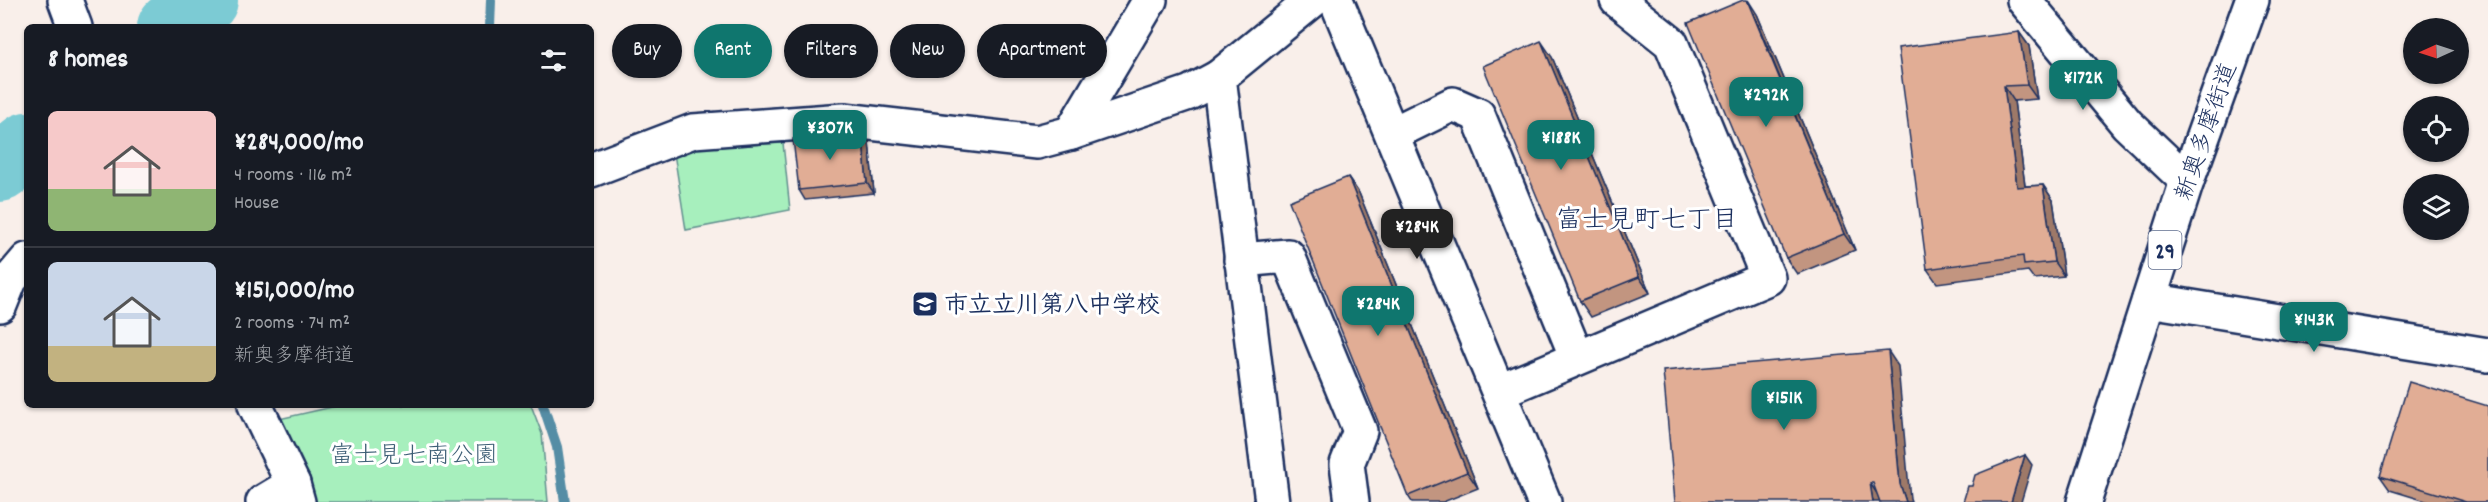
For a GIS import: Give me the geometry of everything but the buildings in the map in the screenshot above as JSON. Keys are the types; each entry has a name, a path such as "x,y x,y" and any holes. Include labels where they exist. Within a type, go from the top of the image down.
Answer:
{"street":[{"path":"1071,133 1150,0"},
{"path":"594,169 693,131 844,120 1037,142 1071,133 1189,93 1219,77 1313,0"},
{"path":"1336,0 1500,391 1544,502"},
{"path":"1500,391 1768,278 1671,43 1617,0"},
{"path":"2024,0 2127,124 2187,181"},
{"name":"新奥多摩街道","path":"2084,502 2187,181 2252,0"},
{"path":"1219,77 1272,502"},
{"path":"1392,134 1453,104 1478,116 1577,358"},
{"path":"1241,260 1288,256 1360,431 1347,464 1352,502"},
{"path":"0,305 10,280 24,264"},
{"path":"2149,300 2488,355"},
{"path":"256,408 296,493 263,502"}],"green space":[{"path":"783,143 790,210 686,230 674,153 694,148"},
{"name":"富士見七南公園","path":"328,408 532,408 542,434 548,502 313,502 279,419"}],"waterway":[{"path":"175,24 204,0"},
{"path":"490,24 491,0"},
{"path":"0,168 24,148"},
{"path":"544,408 557,447 565,502"}],"place":[{"name":"市立立川第八中学校","path":"925,304"}],"district":[{"name":"富士見町七丁目","path":"1647,218"}]}
